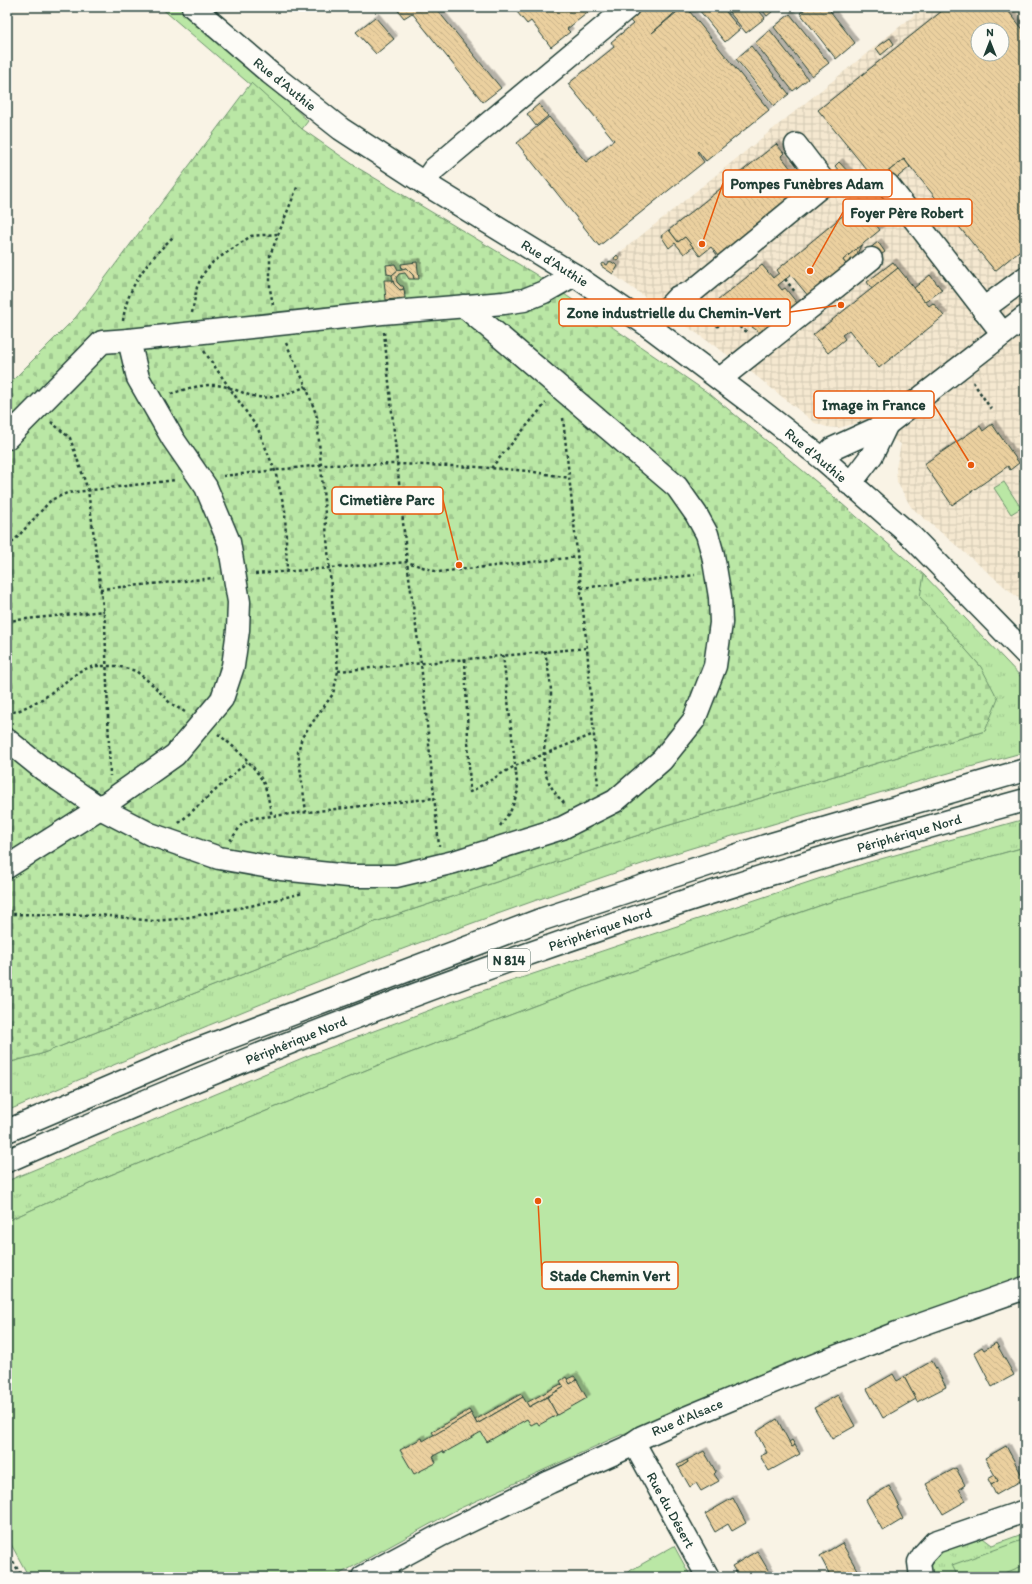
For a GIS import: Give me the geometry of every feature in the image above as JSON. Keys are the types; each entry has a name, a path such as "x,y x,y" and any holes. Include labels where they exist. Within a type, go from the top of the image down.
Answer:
{"main road":[{"name":"Rue d'Authie","path":"193,7 270,73 341,129 424,183 574,274 650,327 823,458 850,484 912,537 1025,653"},
{"path":"424,183 434,169 628,7"},
{"path":"650,327 678,297 692,292 825,183 796,145"},
{"path":"888,185 1003,334"},
{"path":"720,379 871,259"},
{"path":"7,438 102,342 524,300 544,292 574,274"},
{"path":"983,309 1025,278"},
{"path":"7,740 44,770 105,804 150,834 219,858 281,869 349,876 396,876 441,865 562,828 616,801 662,760 694,720 715,666 720,624 717,572 707,534 696,514 677,487 464,306"},
{"path":"823,458 832,449 888,424 1025,317"},
{"path":"7,867 105,804 175,755 222,699 232,666 238,630 239,602 229,542 206,487 173,440 138,378 126,340"},
{"path":"850,484 872,455 888,424"},
{"name":"Périphérique Nord","path":"7,1131 194,1051 543,919 765,846 1025,770"},
{"name":"Périphérique Nord","path":"7,1161 203,1077 352,1018 607,925 754,878 1025,800"},
{"name":"Rue d'Alsace","path":"363,1577 441,1535 550,1482 626,1448 676,1422 786,1376 897,1333 1025,1288"},
{"name":"Rue du Désert","path":"634,1443 708,1577"},
{"path":"921,1577 920,1562 924,1554 936,1542 1025,1511"}],"path":[{"path":"298,185 277,234 270,255 270,282 276,324 306,386 317,417 328,568 338,671 333,694 302,737 298,752 306,812"},
{"path":"277,234 251,236 224,254 203,274 197,287 192,310 191,333 258,429 275,471 285,510 288,571"},
{"path":"126,340 124,308 129,294 149,261 174,236"},
{"path":"382,313 407,562 421,663 441,865"},
{"path":"971,380 991,409"},
{"path":"153,404 172,393 196,387 214,385 229,388 252,396 275,397 294,392 306,386"},
{"path":"491,468 560,388"},
{"path":"560,388 587,648 600,809"},
{"path":"36,409 70,438 88,490 104,611 107,666 105,804"},
{"path":"7,546 13,542 51,500 67,493 88,490 320,465 397,464 491,468 528,471 569,478"},
{"path":"328,568 407,562 438,572 578,556"},
{"path":"581,588 717,572"},
{"path":"7,621 104,611"},
{"path":"338,671 587,648"},
{"path":"545,651 551,694 548,726 542,754 545,775 557,796 580,818"},
{"path":"498,829 511,810 518,791 503,655"},
{"path":"465,659 470,792 515,766 594,734"},
{"path":"7,713 18,711 44,698 80,671 94,666 117,666 136,671 153,684 170,703 231,744 263,783 272,816"},
{"path":"162,838 247,762"},
{"path":"219,858 242,824 254,818 435,798"},
{"path":"7,914 100,916 153,921 178,919 250,906 309,891"},
{"path":"7,1551 22,1577"}],"shaded area":[{"path":"924,7 1025,7 1025,604 911,507 897,482 896,468 901,444 861,422 838,428 827,427 815,423 746,368 601,266 603,263 607,265 617,255"}],"green space":[{"path":"160,7 179,7 270,85 308,121 302,129"},
{"path":"251,83 302,129 358,168 535,274 711,395 819,484 924,575 920,597 981,667 998,699 985,731 663,827 372,923 41,1054 7,1063 7,386 76,317"},
{"path":"1004,482 1021,508 1011,514 994,488"},
{"path":"924,575 1025,681 1025,752 902,786 705,844 494,915 412,945 249,1009 7,1111 7,1063 41,1054 372,923 663,827 985,731 981,667 919,597"},
{"path":"1025,819 1025,847 842,898 547,1001 376,1066 96,1181 7,1221 7,1181 312,1054 470,995 866,863"},
{"path":"1025,847 1025,1277 956,1300 786,1363 607,1441 454,1511 334,1577 29,1577 7,1537 7,1221 96,1181 376,1066 547,1001 842,898"},
{"path":"1025,1533 1025,1574 1018,1577 928,1577 925,1563 937,1552 979,1535 992,1545"},
{"path":"1025,1539 1025,1565 995,1577 958,1577 952,1565"},
{"path":"674,1546 691,1577 619,1577"}],"building":[{"path":"395,7 443,7 438,11 501,88 483,102 412,13 404,18"},
{"path":"519,7 550,7 553,11 557,7 595,7 567,29 570,32 551,47 531,21 527,24 517,12 521,9"},
{"path":"636,7 681,7 652,33 683,7 686,7 769,110 706,161 698,151 697,152 704,162 599,246 517,143 549,117 586,162 614,140 568,84 614,47 611,42 633,24 625,15"},
{"path":"703,7 722,7 740,29 725,42 699,10"},
{"path":"725,7 756,7 765,18 746,33"},
{"path":"760,7 778,7 767,16"},
{"path":"808,7 827,7 855,43 836,59 800,13"},
{"path":"947,7 1005,7 1025,32 1025,246 995,271 904,159 876,181 818,110"},
{"path":"790,14 829,63 812,76 774,27"},
{"path":"375,17 394,39 376,54 356,32"},
{"path":"770,30 808,79 793,91 755,43"},
{"path":"890,38 894,44 881,55 876,48"},
{"path":"751,46 789,94 774,106 736,59"},
{"path":"539,104 548,116 536,126 527,114"},
{"path":"776,144 784,153 781,156 801,182 789,192 795,200 721,260 711,247 700,256 685,237 678,242 669,230"},
{"path":"904,159 910,167 883,189 876,181"},
{"path":"839,162 850,174 845,178 835,166"},
{"path":"858,203 880,230 843,260 847,265 809,297 791,275 778,285 782,290 785,288 801,308 765,336 752,327 753,325 747,321 746,322 717,301 762,265 773,278 779,273 777,270"},
{"path":"669,230 678,242 685,237 693,247 684,254 675,243 669,248 661,236"},
{"path":"878,242 885,252 876,258 869,249"},
{"path":"861,245 851,267 846,264 843,260"},
{"path":"617,255 620,259 616,261 614,258"},
{"path":"610,261 618,266 613,274 601,266 603,263 607,265"},
{"path":"417,262 419,279 414,279 413,275 406,268 402,269 401,264"},
{"path":"893,262 898,268 872,289 867,282"},
{"path":"395,264 398,270 392,275 387,274 386,265"},
{"path":"406,268 413,275 414,279 409,279 405,273 399,274 396,278 397,282 403,286 404,289 400,290 394,284 392,275 398,270"},
{"path":"898,268 929,306 933,303 944,316 879,368 849,330 842,335 845,339 828,353 813,335"},
{"path":"930,275 942,290 925,302 914,288"},
{"path":"384,280 392,280 400,290 404,289 405,298 386,300"},
{"path":"992,424 1019,463 1010,470 1008,466 952,505 924,464 980,426 983,431"},
{"path":"1025,477 1025,489 1020,481"},
{"path":"996,1343 1014,1375 992,1387 974,1352 982,1347 984,1350"},
{"path":"932,1361 946,1387 917,1402 904,1377"},
{"path":"893,1374 897,1381 904,1377 916,1399 883,1418 867,1389"},
{"path":"574,1376 577,1380 570,1384 567,1379"},
{"path":"566,1377 570,1384 577,1380 587,1398 557,1415 547,1397 564,1387 560,1381"},
{"path":"561,1384 564,1387 529,1407 526,1403"},
{"path":"521,1394 523,1397 477,1424 475,1420"},
{"path":"838,1395 855,1426 832,1439 814,1408"},
{"path":"523,1397 529,1407 547,1397 557,1415 539,1425 537,1422 531,1425 527,1419 487,1442 481,1432 444,1453 443,1451 433,1456 436,1463 414,1474 400,1450 422,1438 423,1441 471,1413 477,1424"},
{"path":"469,1410 471,1413 434,1435 432,1432"},
{"path":"777,1419 792,1447 795,1445 800,1454 769,1471 760,1456 767,1453 756,1432"},
{"path":"792,1440 795,1445 792,1447 789,1442"},
{"path":"1006,1446 1024,1479 996,1495 991,1485 998,1481 985,1458"},
{"path":"704,1451 716,1472 714,1474 719,1481 701,1491 696,1483 690,1487 679,1468 688,1462 687,1460"},
{"path":"687,1460 688,1462 679,1468 677,1465"},
{"path":"956,1468 965,1485 959,1489 966,1501 943,1514 926,1484"},
{"path":"995,1475 998,1481 991,1485 988,1479"},
{"path":"889,1486 899,1505 897,1507 903,1519 883,1531 866,1500"},
{"path":"733,1498 746,1523 732,1531 728,1524 715,1532 705,1514"},
{"path":"842,1543 861,1577 831,1577 820,1556"},
{"path":"757,1551 771,1575 767,1577 739,1577 732,1566"}],"place":[{"name":"Pompes Funèbres Adam","path":"702,244"},
{"name":"Foyer Père Robert","path":"810,271"},
{"name":"Zone industrielle du Chemin-Vert","path":"841,305"},
{"name":"Image in France","path":"971,465"},
{"name":"Cimetière Parc","path":"459,565"},
{"name":"Stade Chemin Vert","path":"538,1201"}]}
